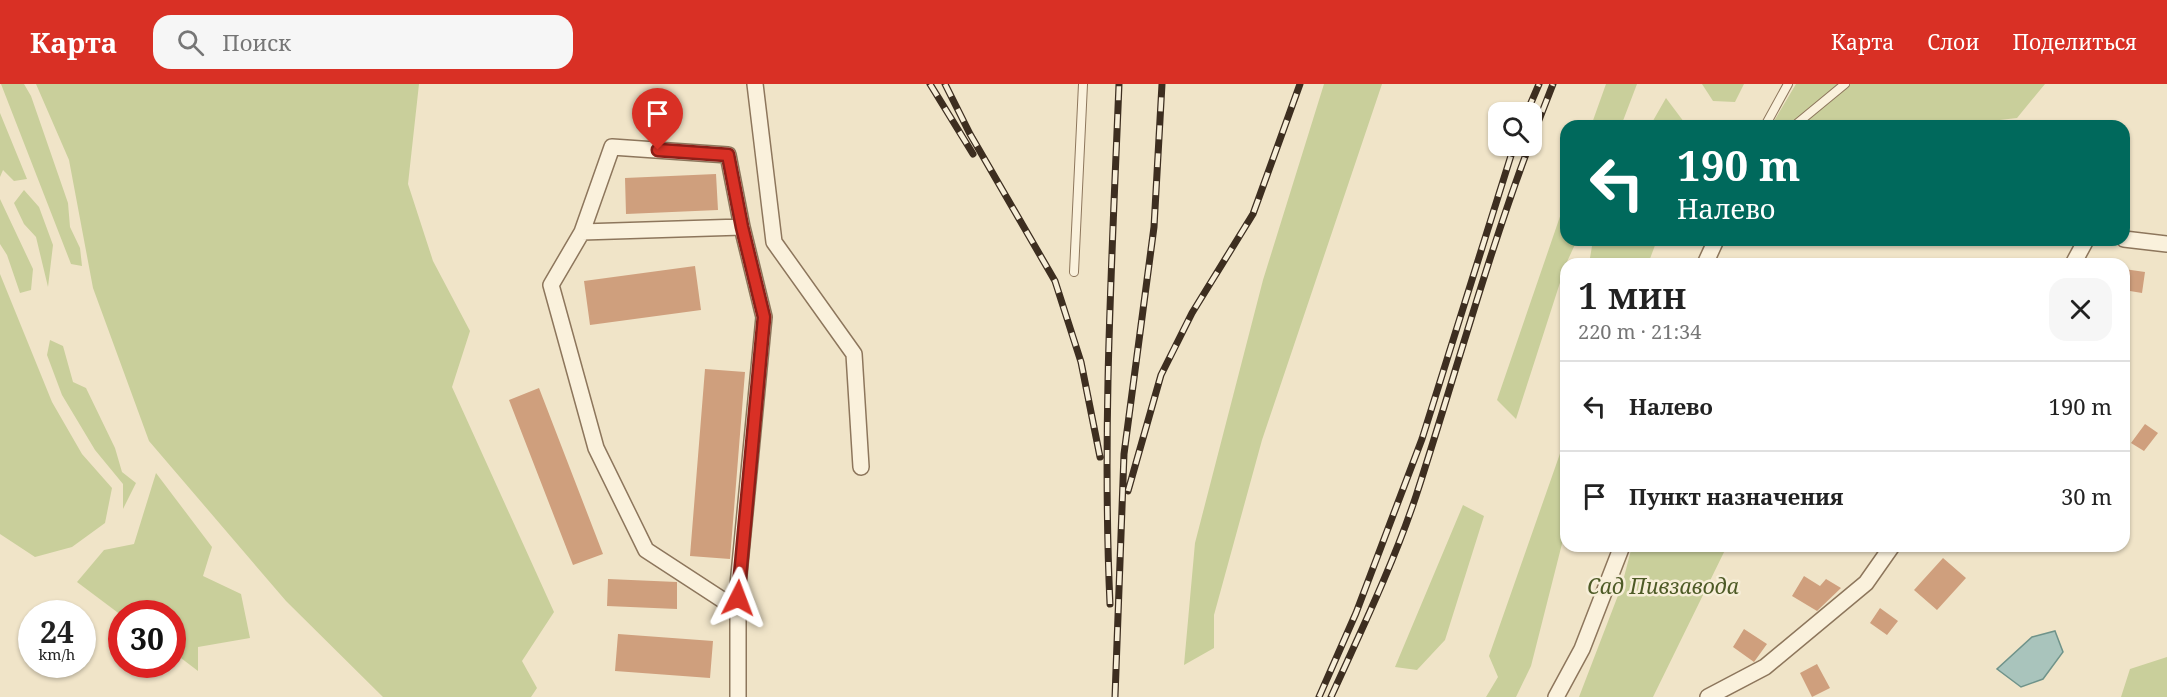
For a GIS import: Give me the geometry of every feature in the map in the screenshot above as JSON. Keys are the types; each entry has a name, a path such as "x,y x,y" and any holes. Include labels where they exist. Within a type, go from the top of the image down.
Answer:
{"street":[{"path":"755,84 774,242 854,354 861,467"},
{"path":"738,610 646,550 596,448 551,285 582,232 612,147 728,155 742,227 764,317 738,610 738,697"},
{"path":"582,232 742,227"},
{"path":"2130,240 2167,244"},
{"path":"1556,697 1582,649 1620,552"},
{"path":"1708,697 1765,667 1866,583 1888,552"}],"lane":[{"path":"1074,272 1083,84"},
{"path":"1768,120 1788,84"},
{"path":"1801,120 1845,84"}],"green space":[{"path":"1,84 24,84 31,96 68,203 70,227 80,248 82,266 71,264"},
{"path":"36,84 419,84 408,184 433,261 470,331 452,387 554,612 522,661 537,688 531,697 383,697 286,601 149,441 93,288 69,160"},
{"path":"1324,84 1382,84 1262,440 1214,615 1214,648 1184,665 1195,543 1263,280"},
{"path":"1606,84 1637,84 1623,120 1593,120"},
{"path":"1702,84 1744,84 1735,102 1713,101"},
{"path":"1796,84 2045,84 2017,118 2000,120 1775,120"},
{"path":"1666,98 1682,120 1653,120"},
{"path":"0,113 27,179 14,181 3,170 0,177"},
{"path":"24,190 39,207 53,245 48,287 36,237 24,224 14,203"},
{"path":"0,199 33,269 31,290 20,293 7,255 0,244"},
{"path":"1560,216 1560,246 1574,246 1569,258 1560,258 1560,283 1516,419 1497,400"},
{"path":"1592,246 1655,246 1650,258 1590,258"},
{"path":"0,274 52,402 82,454 112,488 105,523 72,547 35,557 0,534"},
{"path":"50,340 63,346 73,382 86,388 115,448 122,472 136,483 123,509 123,484 95,450 62,395 47,355"},
{"path":"1560,454 1560,552 1531,666 1516,697 1486,697 1498,677 1489,656"},
{"path":"156,473 212,547 203,576 241,594 250,638 198,647 198,671 186,662 186,600 108,600 108,605 77,582 104,550 134,544"},
{"path":"1463,505 1484,516 1445,640 1417,670 1395,667"},
{"name":"Сад Пивзавода","path":"1630,552 1724,552 1653,697 1579,697 1622,585"},
{"path":"2167,657 2167,697 2121,697 2130,669"}],"water":[{"path":"2055,631 2063,652 2043,679 2021,687 1997,669 2032,637"}],"building":[{"path":"716,174 718,210 626,214 625,178"},
{"path":"695,266 701,310 590,325 584,281"},
{"path":"2130,270 2145,272 2142,293 2130,291"},
{"path":"705,369 745,372 730,559 690,556"},
{"path":"539,388 603,554 573,565 509,400"},
{"path":"2145,424 2158,433 2144,451 2131,443"},
{"path":"1943,558 1966,578 1937,610 1914,590"},
{"path":"1804,576 1820,586 1826,579 1841,588 1817,611 1792,596"},
{"path":"608,579 677,582 677,609 607,606"},
{"path":"1880,608 1898,621 1887,635 1870,623"},
{"path":"1744,629 1767,644 1754,662 1733,647"},
{"path":"618,634 713,641 710,678 615,671"},
{"path":"1817,664 1830,688 1812,697 1800,673"}],"railway":[{"path":"930,84 973,154"},
{"path":"945,84 970,134 1055,281 1081,362 1100,457"},
{"path":"1110,604 1107,409 1119,84"},
{"path":"1115,697 1124,454 1154,227 1162,84"},
{"path":"1128,491 1161,375 1192,313 1253,214 1300,84"},
{"path":"1531,102 1539,84"},
{"path":"1542,112 1553,84"},
{"path":"1319,697 1356,613 1422,439 1511,156"},
{"path":"1331,697 1376,598 1407,522 1526,156"}],"route":[{"path":"658,150 728,155 742,227 764,317 738,598"}]}
